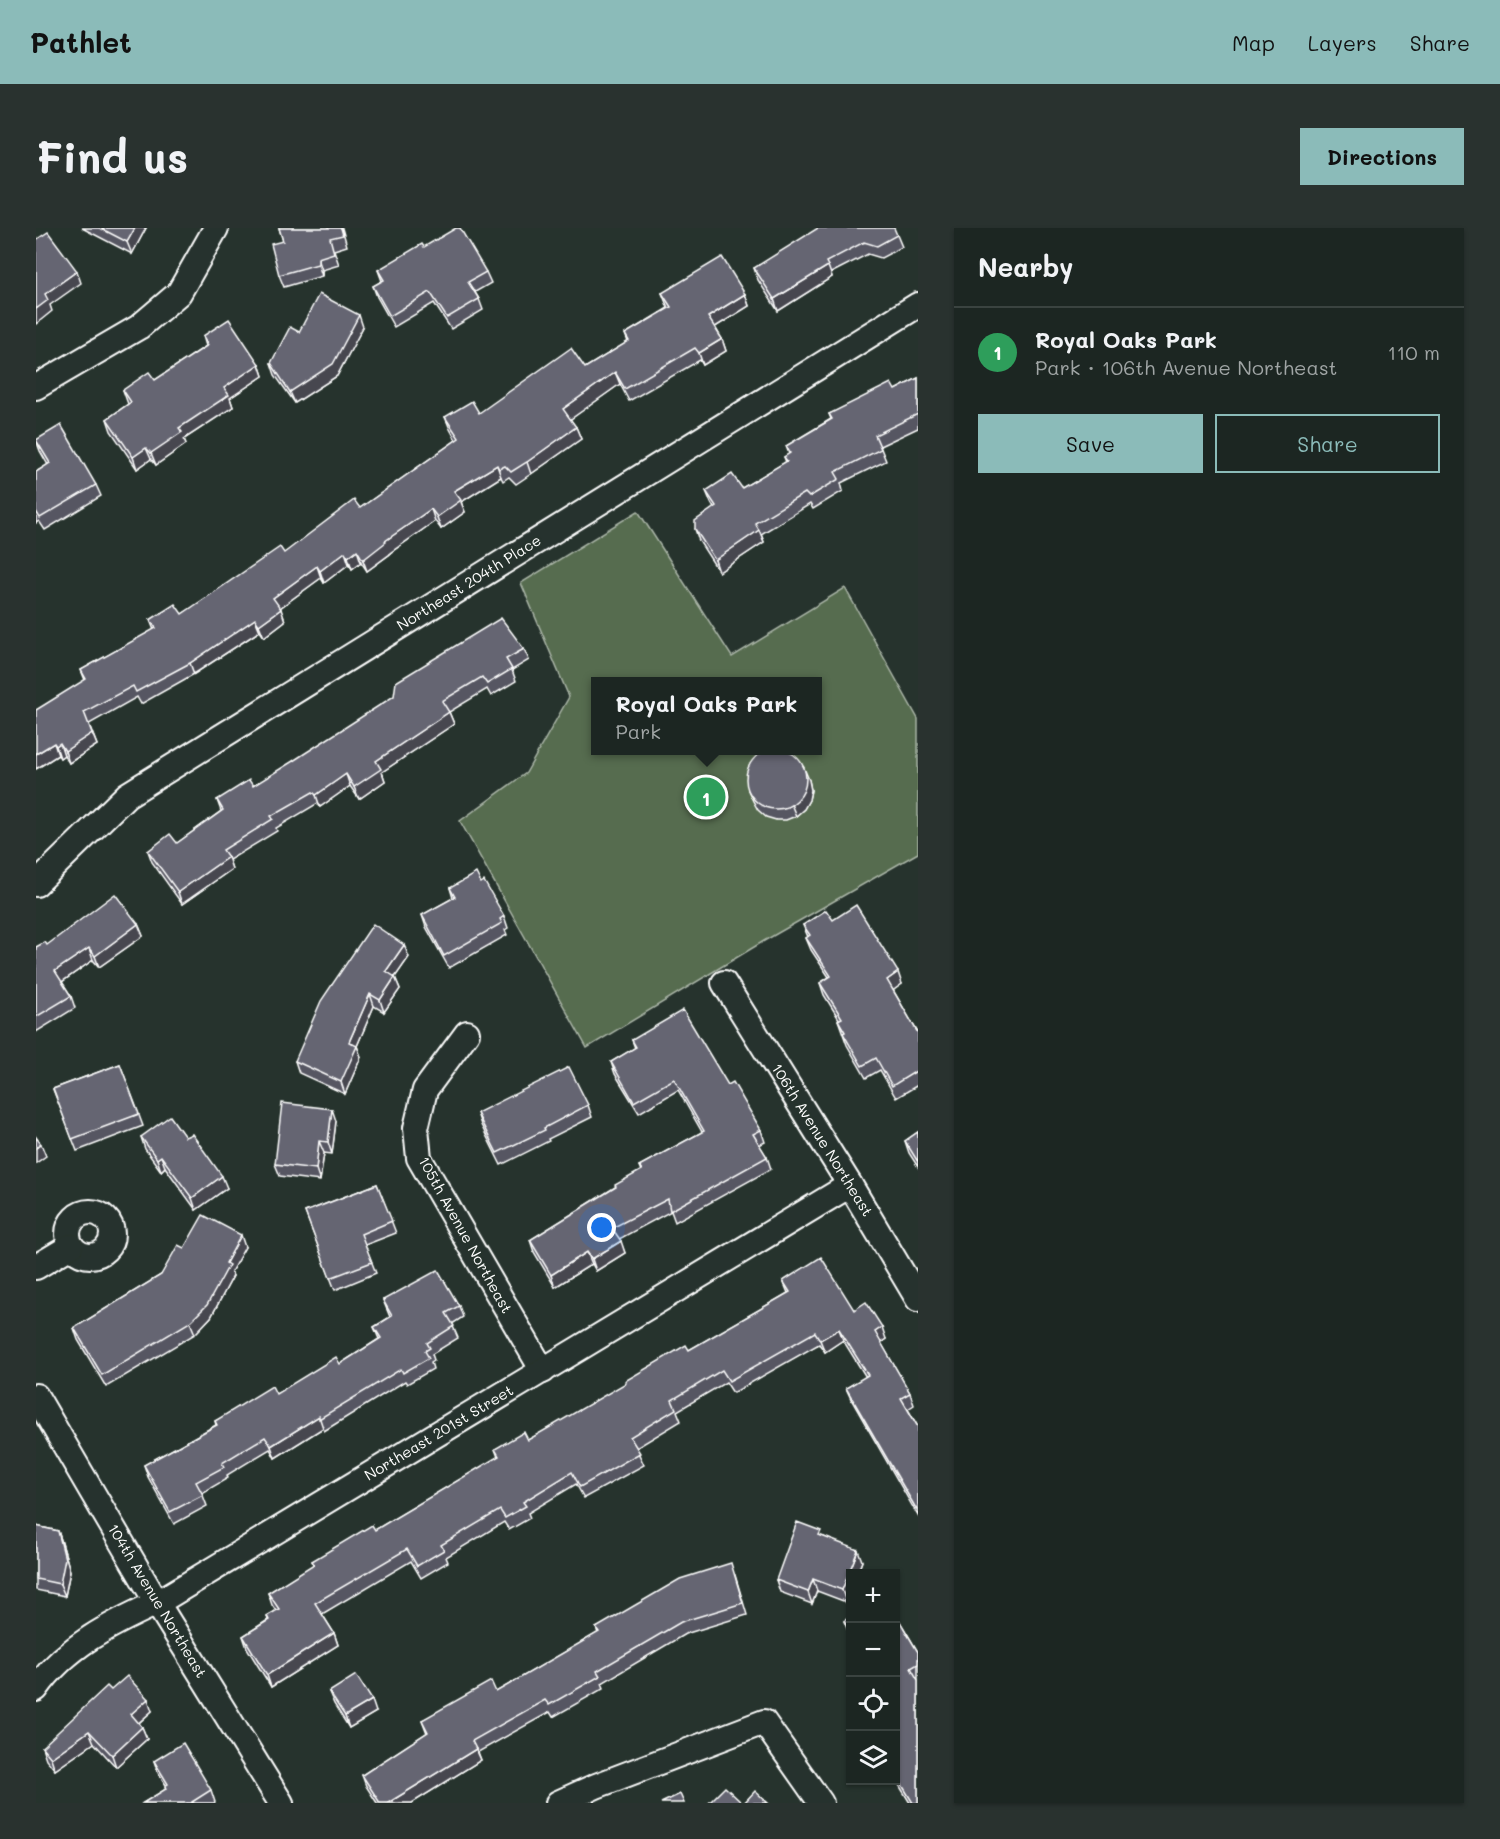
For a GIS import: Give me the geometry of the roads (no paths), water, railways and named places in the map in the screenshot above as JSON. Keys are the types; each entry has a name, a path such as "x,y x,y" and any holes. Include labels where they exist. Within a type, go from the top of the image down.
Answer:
{"street":[{"path":"36,387 139,327 179,293 216,228"},
{"name":"Northeast 204th Place","path":"36,884 127,795 918,305"},
{"name":"106th Avenue Northeast","path":"724,983 918,1299"},
{"name":"105th Avenue Northeast","path":"467,1034 425,1090 416,1128 419,1158 543,1371"},
{"name":"Northeast 201st Street","path":"36,1689 60,1661 81,1643 110,1625 157,1603 850,1185"},
{"path":"36,1267 71,1246"},
{"name":"104th Avenue Northeast","path":"36,1396 157,1603 280,1803"},
{"path":"558,1803 596,1786 764,1722 821,1803"}],"place":[{"name":"Royal Oaks Park","path":"706,797"}]}
